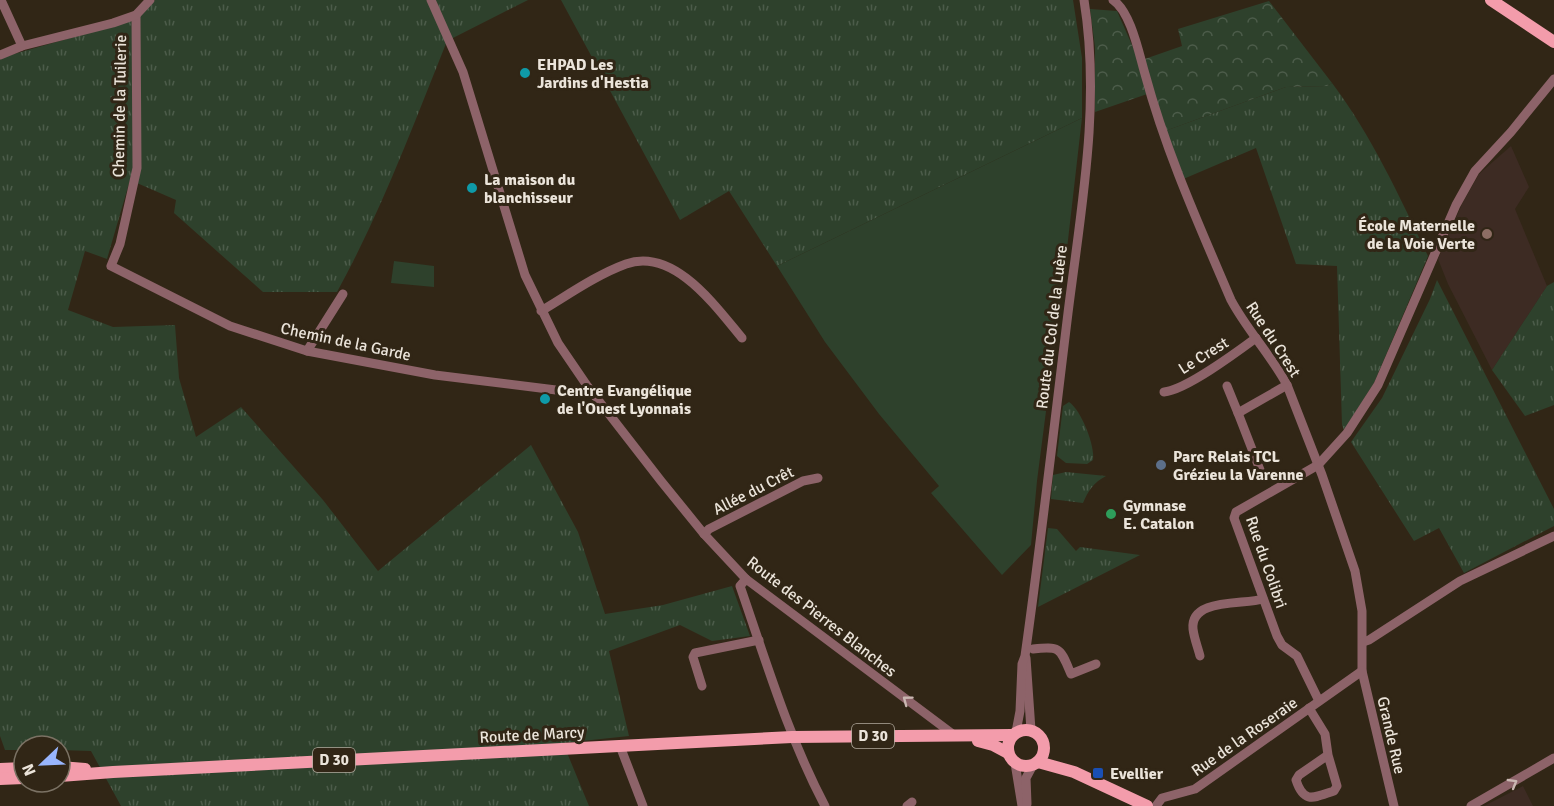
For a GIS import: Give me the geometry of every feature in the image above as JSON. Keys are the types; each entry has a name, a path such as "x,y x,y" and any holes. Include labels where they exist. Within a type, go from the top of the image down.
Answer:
{"main road":[{"path":"1491,0 1554,42"},
{"path":"1035,764 1043,756 1043,741 1032,730 1026,729 1014,734 1007,747 1011,758 1026,766 1035,764 1074,772"},
{"name":"Route de Marcy","path":"72,775 792,737 1014,734"},
{"name":"Route de Marcy","path":"954,735 984,742 1011,758"},
{"path":"1044,749 1074,772 1147,806"},
{"name":"Route de Marcy","path":"72,768 113,772"}],"street":[{"path":"1,0 22,46"},
{"path":"0,55 22,46 136,15 150,0"},
{"name":"Route des Pierres Blanches","path":"430,0 464,72 525,275 558,344 588,387 704,534 746,579 954,735"},
{"name":"Route du Col de la Luère","path":"1014,734 1019,713 1022,663 1025,656 1050,468 1090,129 1091,56 1084,0"},
{"name":"Rue du Crest","path":"1113,0 1125,14 1179,181 1231,300 1239,316 1278,367 1318,465 1355,571 1362,611 1362,671"},
{"name":"Chemin de la Tuilerie","path":"111,266 120,244 137,168 136,15"},
{"path":"1318,465 1347,433 1378,385 1456,205 1475,171 1554,79"},
{"path":"541,311 627,263 650,262 669,267 688,279 711,301 742,338"},
{"name":"Chemin de la Garde","path":"111,266 230,326 307,351 457,377 580,393 588,387"},
{"path":"307,351 343,294"},
{"name":"Le Crest","path":"1164,392 1180,387 1236,354 1256,338"},
{"path":"1227,386 1262,475"},
{"path":"1238,413 1287,386"},
{"name":"Rue du Colibri","path":"1318,465 1236,512 1234,518 1277,636 1282,645 1297,656 1319,701"},
{"name":"Allée du Crêt","path":"704,534 709,529 803,481 818,478"},
{"path":"1363,642 1460,581 1554,536"},
{"path":"746,579 740,586 792,737 825,806"},
{"path":"1200,656 1193,628 1194,617 1201,610 1209,606 1263,599"},
{"path":"702,686 693,657 695,653 759,640"},
{"path":"1033,649 1054,647 1062,652 1071,674 1096,664"},
{"name":"Route du Col de la Luère","path":"1025,656 1028,664 1032,730"},
{"name":"Rue de la Roseraie","path":"1156,806 1162,798 1195,789 1362,671"},
{"name":"Grande Rue","path":"1362,671 1394,806"},
{"path":"1346,681 1366,687"},
{"path":"1309,708 1325,734 1337,786 1334,791 1311,798 1306,797 1296,780 1299,775 1328,755"},
{"path":"620,746 643,806"},
{"path":"1011,758 1022,806"},
{"path":"1471,806 1554,758"},
{"path":"1027,806 1026,778 1035,764"}],"shaded area":[{"name":"École Maternelle de la Voie Verte","path":"1511,146 1529,187 1515,209 1547,286 1492,370 1448,284 1438,259 1462,204 1479,174"},
{"path":"1523,786 1533,806 1484,806"}],"green space":[{"path":"155,0 528,0 447,41 382,200 337,292 263,292 174,213 176,200 130,180 107,259 85,251 68,310 113,327 175,325 179,378 196,437 241,407 323,500 378,571 531,445 578,532 605,614 663,605 732,586 750,636 712,641 680,625 609,651 629,736 563,743 589,806 121,806 91,751 72,750 72,734 12,734 12,750 5,750 0,736 0,58 137,19"},
{"path":"561,0 1073,0 1082,58 1082,118 777,266 729,191 680,220"},
{"path":"1269,1 1332,83 1327,86 1286,87 1165,131 1153,92 1095,112 1095,47 1090,9 1117,11 1139,61 1182,46 1178,29"},
{"path":"1332,83 1372,145 1428,256 1374,383 1344,430 1337,266 1296,264 1256,148 1181,180 1165,131 1286,87 1327,86"},
{"path":"1082,118 1031,545 1002,575 931,493 939,486 879,414 825,342 777,266"},
{"path":"394,261 434,266 434,287 391,283"},
{"path":"1437,280 1554,509 1554,526 1464,573 1439,528 1414,541 1351,442 1382,398"},
{"path":"1554,282 1554,405 1525,416 1492,370 1547,286"},
{"path":"1069,402 1078,412 1089,437 1093,460 1087,464 1066,463 1057,456 1063,406"},
{"path":"1066,472 1106,476 1092,487 1083,503 1051,499 1053,475"},
{"path":"1048,528 1057,529 1076,551 1080,547 1140,555 1038,607"}],"place":[{"name":"EHPAD Les Jardins d'Hestia","path":"525,73"},
{"name":"La maison du blanchisseur","path":"472,188"},
{"name":"École Maternelle de la Voie Verte","path":"1487,234"},
{"name":"Centre Evangélique de l'Ouest Lyonnais","path":"545,399"},
{"name":"Parc Relais TCL Grézieu la Varenne","path":"1161,465"},
{"name":"Gymnase E. Catalon","path":"1111,514"},
{"name":"Evellier","path":"1098,773"}]}
